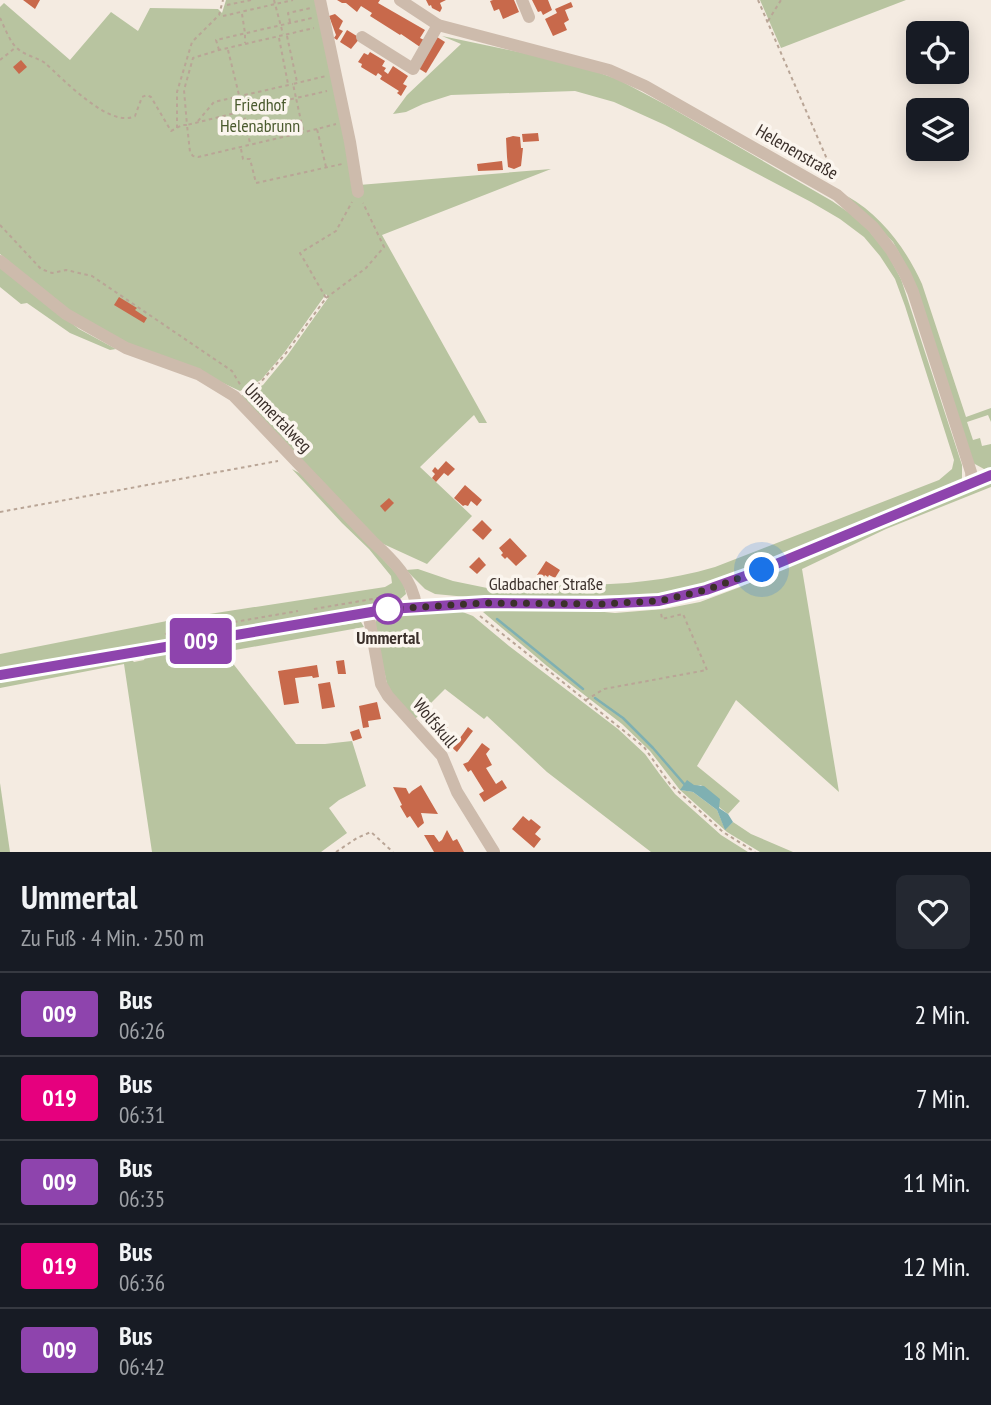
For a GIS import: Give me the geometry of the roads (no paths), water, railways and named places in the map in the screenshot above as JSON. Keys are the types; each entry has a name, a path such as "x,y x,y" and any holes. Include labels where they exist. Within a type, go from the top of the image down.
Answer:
{"main road":[{"name":"Gladbacher Straße","path":"0,675 416,606 659,601 706,590 762,570 991,475"}],"street":[{"name":"Helenenstraße","path":"400,0 438,25 609,70 645,86 836,195 873,227 891,250 909,283 967,459 972,483"},
{"path":"522,0 529,17"},
{"path":"319,3 354,162 358,192"},
{"path":"362,37 413,69 438,25"},
{"name":"Ummertalweg","path":"0,261 66,314 125,348 198,374 234,396 394,562 415,596 416,606"},
{"name":"Wolfskull","path":"368,612 381,684 388,696 443,755 457,792 494,852"}],"water":[{"path":"687,780 694,785 704,786 720,799 719,808 728,814 733,822 725,830 717,810 693,792 680,790"}],"waterway":[{"path":"497,619 583,689"},
{"path":"595,698 623,718 685,785"}],"place":[{"name":"Ummertal","path":"388,609"}],"park label":[{"name":"Friedhof Helenabrunn","path":"260,115"}]}
